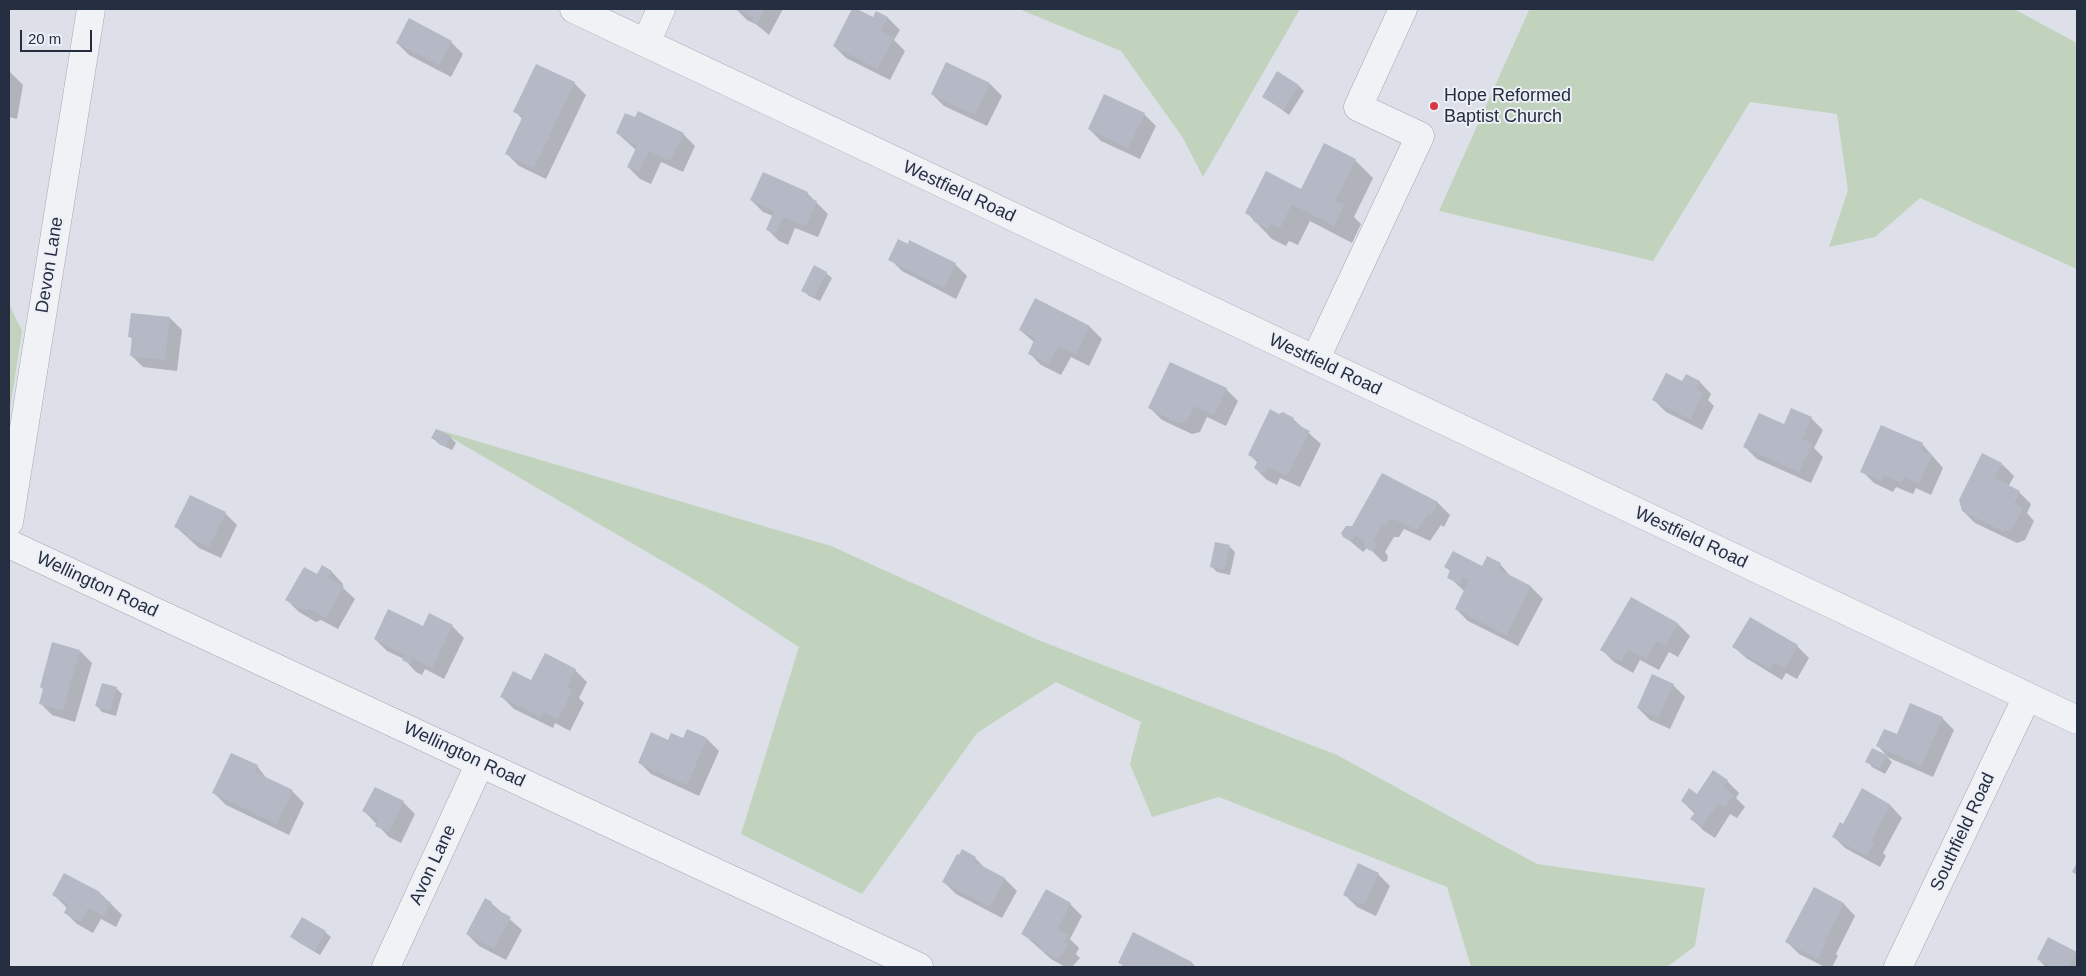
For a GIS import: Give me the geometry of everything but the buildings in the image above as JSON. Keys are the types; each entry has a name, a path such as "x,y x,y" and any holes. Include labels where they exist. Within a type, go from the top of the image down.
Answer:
{"street":[{"name":"Devon Lane","path":"9,522 91,9"},
{"name":"Westfield Road","path":"574,9 2077,720"},
{"path":"646,43 661,9"},
{"path":"1315,360 1420,136 1358,107 1403,9"},
{"name":"Wellington Road","path":"9,544 919,967"},
{"name":"Southfield Road","path":"1898,967 2027,697"},
{"name":"Avon Lane","path":"386,967 480,763"}],"green space":[{"path":"1019,9 1300,9 1203,177 1183,138 1121,51"},
{"path":"1528,9 2014,9 2077,43 2077,269 1920,198 1875,237 1829,247 1848,190 1837,114 1750,102 1653,261 1439,211"},
{"path":"9,304 22,331 9,415"},
{"path":"436,429 831,546 1038,640 1337,755 1537,864 1705,888 1695,946 1667,967 1471,967 1447,887 1219,797 1152,817 1130,764 1141,722 1056,682 977,733 862,894 741,834 799,647 707,587"}],"place":[{"name":"Hope Reformed Baptist Church","path":"1434,106"}]}
